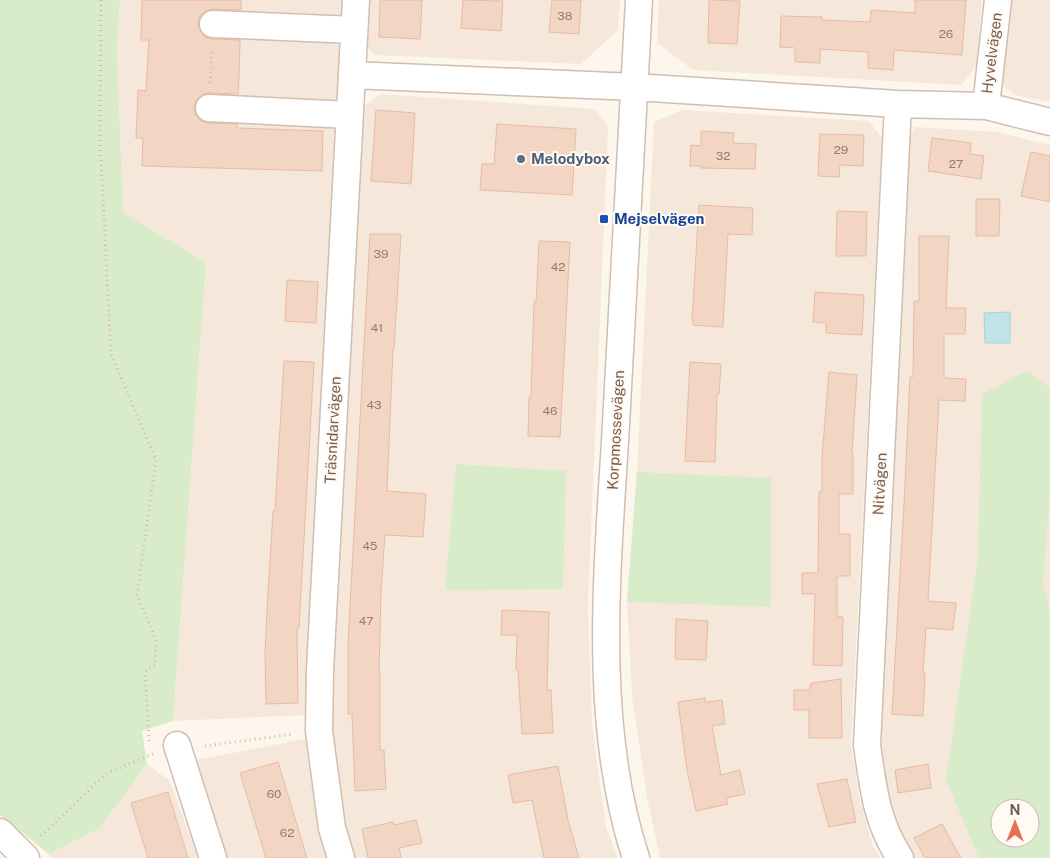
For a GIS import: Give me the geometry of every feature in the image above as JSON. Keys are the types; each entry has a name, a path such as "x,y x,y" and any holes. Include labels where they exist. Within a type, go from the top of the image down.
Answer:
{"street":[{"name":"Träsnidarvägen","path":"341,858 332,828 319,731 320,670 356,0"},
{"name":"Korpmossevägen","path":"636,858 622,801 612,746 606,650 639,0"},
{"name":"Hyvelvägen","path":"986,106 998,0"},
{"path":"213,24 354,30"},
{"path":"352,75 634,87 898,104 986,106 1050,122"},
{"name":"Nitvägen","path":"898,104 867,744 874,798 890,843 900,858"},
{"path":"209,108 350,115"},
{"path":"176,745 214,858"},
{"path":"0,832 24,856"}],"path":[{"path":"101,0 100,142 111,354 156,460 137,595 156,640 155,665 145,672 150,756"},
{"path":"209,108 213,24"},
{"path":"24,856 107,773 176,745 203,746 319,731"}],"shaded area":[{"path":"120,0 342,0 306,715 173,721 206,262 123,213 117,49"},
{"path":"366,0 620,0 618,30 581,64 374,55 363,42"},
{"path":"659,0 982,0 976,67 961,85 693,70 657,43"},
{"path":"1009,0 1050,0 1050,102 1015,95 999,83"},
{"path":"381,94 594,109 608,126 588,604 592,724 606,827 618,858 355,858 345,824 330,724 363,107"},
{"path":"683,110 869,121 882,138 851,745 860,800 873,847 881,858 660,858 647,797 632,696 627,602 637,472 654,122"},
{"path":"915,127 997,132 1050,145 1050,858 912,858 882,795 876,741 905,143"},
{"path":"305,739 319,832 327,858 214,858 181,763"},
{"path":"147,764 170,781 198,858 50,858 49,854 100,828"}],"green space":[{"path":"0,0 120,0 117,49 123,213 206,262 173,721 142,731 147,764 100,828 49,854 0,815"},
{"path":"1027,371 1050,388 1050,493 1043,582 1050,613 1050,858 979,858 946,780 978,557 982,394"},
{"path":"456,464 566,471 563,589 445,590"},
{"path":"637,472 771,478 771,607 627,602"}],"water":[{"path":"1010,312 1010,343 985,343 984,313"}],"building":[{"path":"142,0 241,0 241,10 213,9 206,11 200,16 198,23 205,37 240,40 238,94 203,94 196,100 195,114 201,121 237,124 237,128 323,131 322,171 142,166 143,138 136,138 138,90 146,91 149,40 141,40"},
{"path":"380,0 422,0 420,39 379,37"},
{"path":"463,0 503,1 501,31 461,28"},
{"path":"552,0 581,0 579,34 549,32"},
{"path":"709,0 740,1 737,44 708,43"},
{"path":"915,0 966,0 962,55 894,50 893,70 868,68 868,52 820,49 820,63 795,62 795,48 780,47 781,16 822,17 822,20 870,22 871,10 915,13"},
{"path":"376,110 415,113 411,184 371,181"},
{"path":"497,124 576,129 572,195 480,190 482,164 494,164"},
{"path":"701,131 734,133 733,143 756,144 755,169 690,166 691,145 701,146"},
{"path":"820,134 864,135 863,166 840,165 839,177 818,176"},
{"path":"932,138 971,143 970,154 984,156 981,179 928,171"},
{"path":"1031,152 1050,156 1050,202 1021,196"},
{"path":"976,199 1000,199 999,236 976,236"},
{"path":"699,205 753,208 752,235 728,234 723,327 693,325 692,320"},
{"path":"837,211 867,212 866,256 836,256"},
{"path":"370,234 401,234 393,349 387,491 426,494 423,537 385,535 381,591 379,673 380,750 384,750 386,789 355,791 352,714 348,714 348,644"},
{"path":"919,236 949,236 946,308 966,308 965,334 944,334 944,378 966,379 965,401 939,400 928,601 956,603 953,630 926,628 923,716 892,714 910,377 913,377 914,301 919,301"},
{"path":"539,241 570,242 560,437 528,436 534,302 536,302"},
{"path":"287,280 318,282 316,323 285,321"},
{"path":"815,292 864,295 862,335 826,333 826,323 813,322"},
{"path":"284,361 314,362 299,628 297,628 298,703 266,704 265,653 268,593"},
{"path":"690,362 721,364 719,394 717,394 715,462 685,461"},
{"path":"829,372 857,375 852,453 853,494 839,494 839,534 850,534 850,576 837,576 837,616 843,617 842,666 813,665 815,594 802,594 802,573 818,573 819,492 822,492 822,457"},
{"path":"502,610 549,612 547,690 551,690 553,733 522,734 518,670 516,670 517,635 501,635"},
{"path":"676,619 708,621 706,660 675,659"},
{"path":"841,679 842,738 809,738 809,710 794,710 794,690 810,690 812,683"},
{"path":"705,698 705,702 722,700 725,724 712,726 721,775 740,770 745,794 726,798 728,804 696,811 687,770 678,702"},
{"path":"278,762 307,858 266,858 240,773"},
{"path":"928,764 931,788 898,793 895,770"},
{"path":"558,766 568,820 579,858 544,858 532,800 513,803 508,775"},
{"path":"847,779 856,822 829,827 817,784"},
{"path":"168,792 188,858 148,858 131,803"},
{"path":"416,820 422,843 399,848 401,858 368,858 362,829 393,822 394,825"},
{"path":"942,824 961,858 925,858 914,838"}],"place":[{"name":"Melodybox","path":"521,159"},
{"name":"Mejselvägen","path":"604,219"}]}
